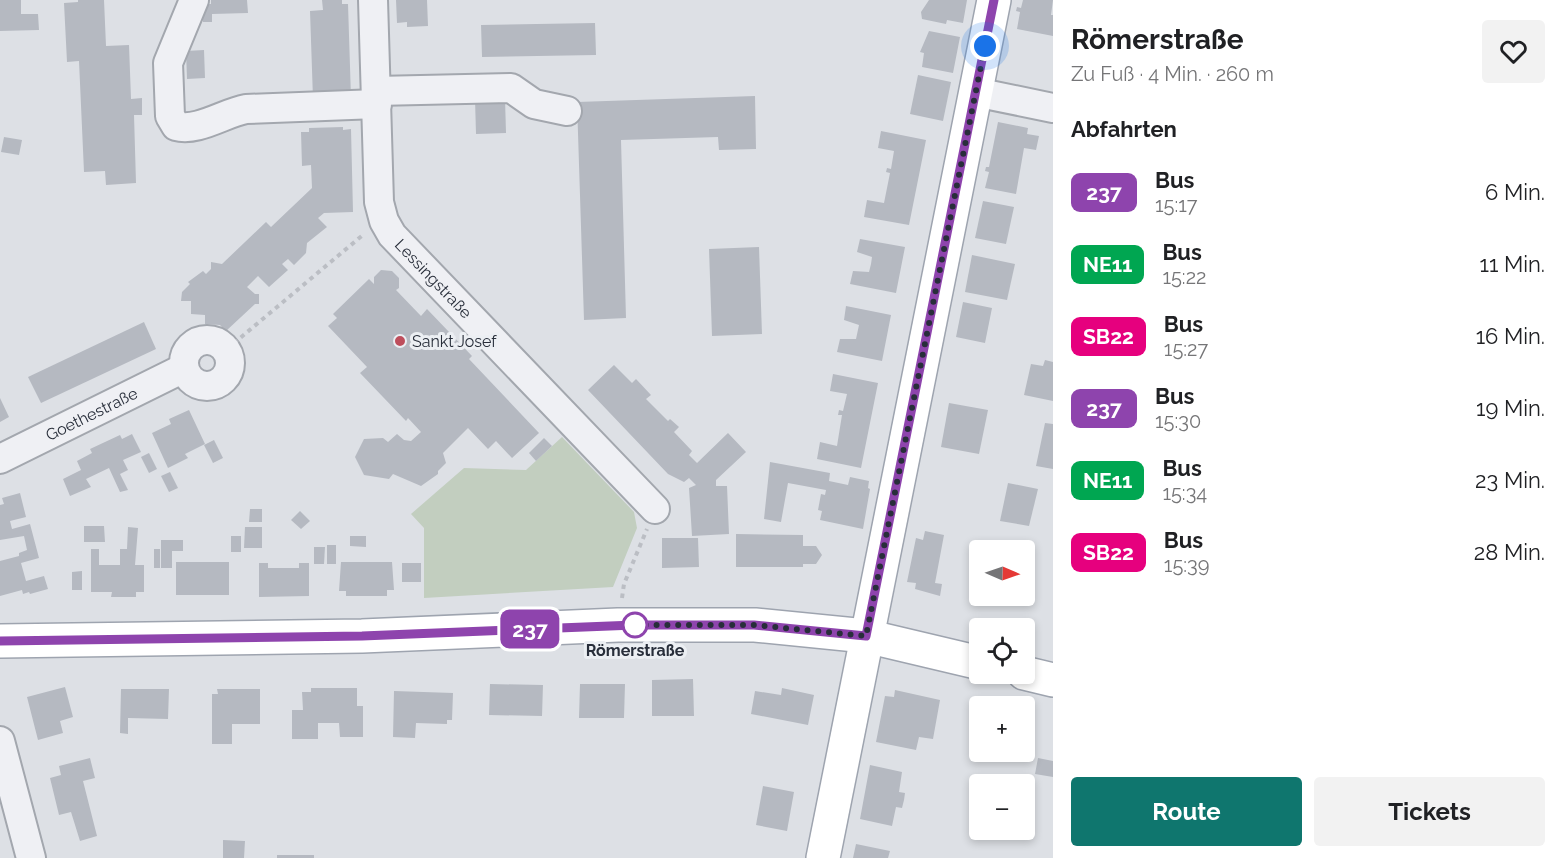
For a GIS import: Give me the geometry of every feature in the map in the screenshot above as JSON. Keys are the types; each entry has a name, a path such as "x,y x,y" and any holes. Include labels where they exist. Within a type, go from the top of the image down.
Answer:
{"main road":[{"path":"823,858 994,0"},
{"path":"0,641 362,636 618,625 754,625 866,636 969,660"},
{"path":"1035,676 1053,680"}],"street":[{"path":"194,0 168,63 170,116 176,126 187,129 246,109 511,88 534,104 567,111"},
{"name":"Lessingstraße","path":"374,0 379,202 384,221 392,235 655,509"},
{"path":"975,92 1053,108"},
{"name":"Goethestraße","path":"0,459 184,368 193,382 208,387 224,381 231,366 227,350"},
{"path":"0,741 31,858"}],"path":[{"path":"227,350 374,225 384,221"},
{"path":"618,625 624,584 655,509"}],"green space":[{"path":"562,437 634,512 637,528 613,587 424,598 424,528 411,514 464,468 526,470"}],"building":[{"path":"0,0 21,0 21,14 38,14 39,30 0,31"},
{"path":"78,0 104,0 106,46 129,45 131,99 142,98 142,115 134,115 136,183 106,185 105,171 84,172 79,61 67,62 64,3 78,2"},
{"path":"211,0 247,0 248,13 212,14 212,22 203,22 203,4 211,4"},
{"path":"322,0 342,0 342,4 348,4 351,98 313,99 310,11 323,10"},
{"path":"396,0 427,0 428,26 407,27 407,22 397,23"},
{"path":"929,0 967,0 963,23 947,20 946,24 922,19 921,12"},
{"path":"1023,0 1053,0 1051,15 1053,15 1053,36 1017,29 1020,12 1016,11 1017,7 1021,8"},
{"path":"595,23 596,55 482,57 481,25"},
{"path":"929,31 960,37 953,73 922,67 924,53 920,52"},
{"path":"204,50 205,78 187,79 186,51"},
{"path":"918,75 951,82 943,121 910,114"},
{"path":"755,96 756,149 719,150 718,137 621,140 626,318 584,320 577,102"},
{"path":"505,98 506,133 476,134 475,99"},
{"path":"998,122 1028,128 1027,134 1039,136 1036,150 1024,148 1016,194 985,188 989,172 985,171 986,167 989,167"},
{"path":"343,127 343,130 351,129 353,212 324,213 318,218 327,227 307,243 306,253 294,265 288,259 282,264 288,270 269,287 258,276 247,287 255,294 259,294 259,304 255,304 226,331 220,325 205,324 205,315 191,314 191,301 181,301 182,292 190,284 188,282 203,271 206,274 211,269 211,262 222,264 266,222 271,227 312,188 311,165 302,166 301,132 309,132 309,128"},
{"path":"881,131 926,140 909,225 864,217 867,200 884,203 890,173 886,172 887,168 891,169 894,151 878,148"},
{"path":"4,137 22,140 19,155 1,152"},
{"path":"983,201 1014,207 1006,244 975,238"},
{"path":"860,239 905,247 896,293 850,284 853,271 869,272 871,264 872,257 857,252"},
{"path":"759,247 762,334 712,336 709,249"},
{"path":"972,255 1015,264 1007,300 965,292"},
{"path":"381,270 392,271 399,278 399,288 396,290 421,316 427,309 472,356 469,359 539,433 512,458 496,441 488,449 468,428 443,453 446,463 438,474 421,486 393,474 389,479 364,475 355,457 364,439 383,438 388,442 397,434 404,440 411,441 421,432 408,418 406,421 360,373 367,367 328,326 337,318 333,314 369,279 374,284 374,277"},
{"path":"963,302 992,308 985,343 956,337"},
{"path":"846,306 891,315 882,361 837,352 840,339 856,339 859,325 844,320"},
{"path":"144,322 156,349 41,403 28,377"},
{"path":"1045,360 1053,362 1053,401 1024,395 1031,364 1043,366"},
{"path":"614,365 632,383 636,379 651,395 646,399 668,421 670,419 679,427 674,432 692,451 689,455 697,463 728,433 746,452 716,480 716,486 727,486 729,534 692,536 689,488 696,485 689,478 684,482 668,474 588,390"},
{"path":"833,374 878,383 861,468 817,459 820,442 837,446 842,415 838,415 839,410 843,411 847,394 830,391"},
{"path":"0,398 9,417 0,422"},
{"path":"949,403 988,410 979,454 941,447"},
{"path":"189,410 205,444 185,454 188,458 168,468 152,433 171,424 169,419"},
{"path":"1045,423 1053,424 1053,469 1036,466"},
{"path":"132,434 141,452 123,460 128,470 120,474 128,490 120,492 109,468 86,479 91,487 70,496 63,479 81,470 77,461 92,453 90,449 120,435 122,439"},
{"path":"544,438 552,446 536,461 529,453"},
{"path":"214,440 223,458 213,463 204,445"},
{"path":"149,453 157,469 149,473 141,457"},
{"path":"770,462 830,473 829,481 848,485 850,477 869,481 868,488 870,489 863,529 820,520 822,511 818,510 821,494 825,495 826,490 788,483 781,522 764,519"},
{"path":"170,472 178,488 169,492 161,476"},
{"path":"1008,483 1038,489 1029,526 1000,521"},
{"path":"20,493 26,517 10,521 12,529 30,524 39,558 21,563 26,581 44,576 48,589 30,594 29,592 23,594 22,590 0,596 0,561 19,556 19,553 27,550 24,536 0,540 0,505 4,504 2,498"},
{"path":"250,509 262,509 262,522 249,522"},
{"path":"300,511 310,521 301,529 291,520"},
{"path":"84,526 104,526 105,542 84,542"},
{"path":"128,527 138,528 135,565 144,565 144,592 136,592 136,597 111,597 112,592 91,592 91,549 99,549 99,565 120,565 120,549 127,549"},
{"path":"245,527 262,527 262,548 244,548"},
{"path":"925,531 944,535 935,583 942,584 940,596 915,589 916,583 907,582 916,538 923,540"},
{"path":"736,534 803,535 803,546 816,546 822,555 816,564 803,564 803,567 736,567"},
{"path":"231,536 241,536 241,552 231,552"},
{"path":"350,536 366,536 366,547 350,546"},
{"path":"662,538 698,538 699,567 662,568"},
{"path":"161,540 183,540 183,551 172,551 172,568 161,568"},
{"path":"327,545 336,545 336,564 327,564"},
{"path":"314,547 325,547 324,564 314,564"},
{"path":"154,549 160,549 160,568 154,568"},
{"path":"176,562 229,562 229,595 176,595"},
{"path":"341,562 392,562 394,590 387,590 387,596 346,596 346,591 339,591"},
{"path":"259,563 268,563 268,568 299,568 299,563 309,563 309,596 259,597"},
{"path":"402,563 421,563 421,582 402,582"},
{"path":"82,571 82,590 72,590 72,572"},
{"path":"693,679 694,716 652,716 652,680"},
{"path":"490,684 543,685 542,716 489,715"},
{"path":"580,684 625,684 624,718 579,718"},
{"path":"65,687 73,717 60,721 63,733 38,740 27,697"},
{"path":"311,688 357,688 357,706 363,706 363,737 340,737 339,723 318,723 318,739 292,739 292,710 303,710 302,692 311,692"},
{"path":"782,688 814,695 808,725 751,714 755,691 781,695"},
{"path":"121,689 169,689 168,719 128,718 128,734 120,733"},
{"path":"217,689 260,689 260,724 232,724 232,744 212,744 212,694 218,694"},
{"path":"895,690 940,700 933,739 919,737 916,750 876,742 885,696 894,697"},
{"path":"394,691 453,693 452,720 447,720 447,724 416,723 415,738 393,737"},
{"path":"90,758 95,778 83,781 97,836 80,841 71,812 59,815 50,778 61,775 59,766"},
{"path":"1038,758 1053,761 1053,777 1035,774"},
{"path":"870,765 902,772 899,792 905,793 904,800 902,808 896,807 892,826 860,819"},
{"path":"763,786 794,792 787,831 756,825"},
{"path":"223,840 245,841 244,858 223,858"},
{"path":"856,844 890,851 888,858 853,858"},
{"path":"277,855 314,855 314,858 277,858"}],"bus line":[{"name":"237","path":"0,641 362,636 635,625 754,625 866,636 994,0"}],"place":[{"name":"Sankt Josef","path":"400,341"},
{"name":"Römerstraße","path":"635,625"}],"route":[{"path":"635,625 754,625 866,636 985,46"}]}
